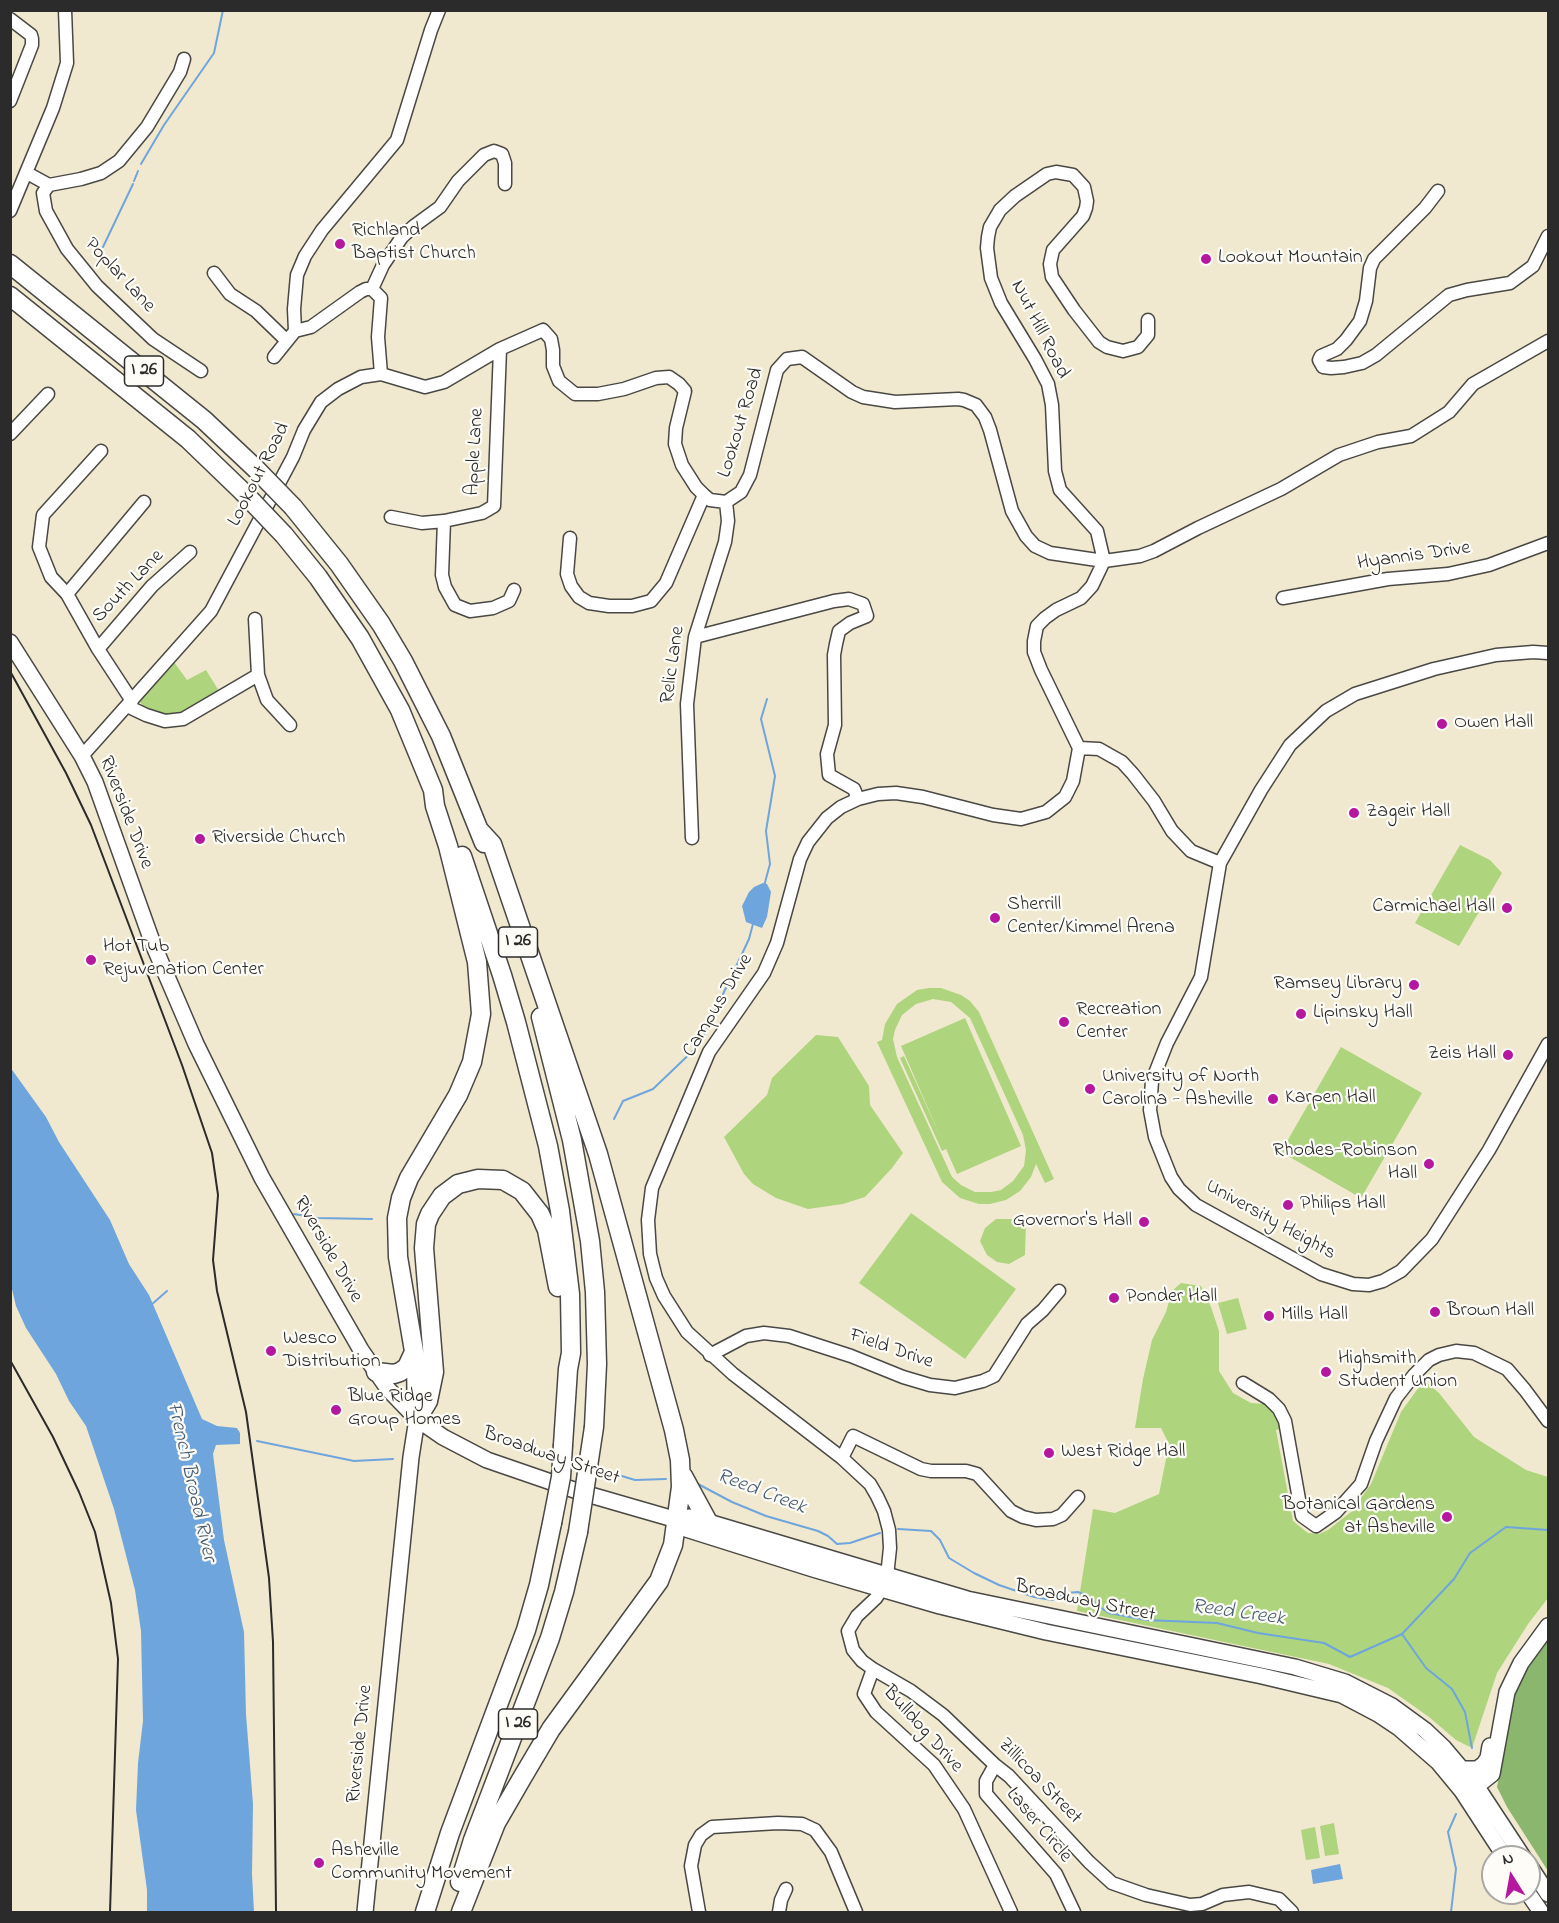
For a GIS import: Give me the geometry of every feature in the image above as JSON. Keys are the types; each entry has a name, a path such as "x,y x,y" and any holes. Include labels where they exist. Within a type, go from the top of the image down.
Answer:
{"highway":[{"name":"I 26","path":"10,264 204,420 292,507 339,564 403,661 441,736 480,831 540,1015 572,1140 583,1196 595,1292 597,1364 594,1426 578,1532 564,1592 550,1638 473,1840 451,1912"},
{"name":"I 26","path":"16,301 188,439 243,492 284,535 318,577 360,638 405,720 433,789 439,795 449,819 502,975 531,1078 548,1146 560,1211 569,1282 571,1353 561,1478 539,1585 526,1630 450,1833 425,1912"},
{"path":"417,1419 416,1363 398,1257 397,1218 401,1198 409,1178 458,1095 472,1062 481,1014 477,962 448,846 435,806 433,789"},
{"path":"461,1912 496,1823 551,1729 659,1581 673,1545 680,1502 681,1471 671,1418 598,1155 492,844 480,831"},
{"path":"417,1419 428,1401 434,1372 424,1248 426,1224 442,1196 466,1181 484,1178 503,1180 522,1191 540,1214 547,1230 555,1263 563,1351 568,1369"},
{"path":"376,1372 394,1374 400,1372 406,1367 414,1352"},
{"path":"681,1471 708,1522"}],"main road":[{"name":"Riverside Drive","path":"10,642 82,756 102,798 130,884 153,944 200,1053 267,1187 376,1372 388,1389 417,1419 411,1457 365,1912"},
{"name":"Broadway Street","path":"417,1419 443,1437 487,1460 580,1492 677,1520 686,1529 885,1582 1323,1675 1373,1695 1434,1739 1463,1769 1471,1791 1499,1845"},
{"name":"Broadway Street","path":"677,1520 689,1517 708,1522 885,1582 940,1606 1046,1632 1262,1676 1342,1695 1378,1714 1421,1745 1471,1791 1514,1845"},
{"path":"1463,1769 1478,1769 1488,1758 1496,1712 1521,1664 1548,1626"},
{"path":"1471,1791 1492,1774 1494,1769 1507,1692"}],"street":[{"path":"10,211 53,108 68,63 65,10"},
{"path":"295,331 297,275 305,256 322,230 398,140 439,10"},
{"path":"10,18 31,35 32,39 32,45 10,101"},
{"path":"27,172 49,185 101,173 119,161 147,127 180,72 184,59"},
{"path":"372,289 383,265 402,237 440,207 458,181 477,160 491,151 500,152 505,163 505,184"},
{"name":"Nut Hill Road","path":"1104,561 1097,531 1060,490 1055,471 1052,405 1048,384 1001,303 991,278 987,248 988,237 990,226 1000,210 1015,196 1047,174 1056,172 1072,175 1084,187 1086,208 1083,216 1053,250 1050,264 1053,277 1074,310 1099,342 1107,348 1123,351 1138,347 1148,335 1148,320"},
{"name":"Poplar Lane","path":"49,185 43,193 46,211 67,249 98,286 153,339 201,371"},
{"path":"1438,191 1425,208 1374,259 1370,268 1366,301 1360,321 1337,349 1321,356 1319,360 1323,367 1344,367 1362,363 1376,356 1449,295 1510,283 1533,266 1548,236"},
{"path":"214,273 230,294 256,311 287,341"},
{"path":"274,357 295,331 311,327 360,292 372,289 381,298 378,337 381,374"},
{"name":"Lookout Road","path":"82,756 211,611 293,457 304,430 321,402 355,380 381,374 425,387 444,382 500,349 543,330 551,340 552,366 559,381 575,394 598,394 624,389 656,378 669,377 680,384 686,391 676,428 675,444 682,465 704,495 710,500 726,502 741,492 750,475 777,370 787,359 802,357 852,393 863,397 896,402 958,399 976,405 981,410 987,424 1012,511 1026,536 1035,546 1050,553 1104,561 1140,556 1154,551 1281,489 1339,455 1378,442 1411,436 1449,412 1473,384 1548,340"},
{"name":"Apple Lane","path":"444,521 482,513 494,506 500,349"},
{"path":"10,434 48,393"},
{"path":"101,451 43,515 39,547 51,577 67,594 130,704 146,715 165,721 183,719 258,675"},
{"path":"570,538 567,574 571,586 584,601 609,606 632,606 651,601 666,583 704,495"},
{"path":"67,594 144,502"},
{"name":"Relic Lane","path":"692,838 687,704 695,637 725,542 728,521 726,502"},
{"path":"391,517 422,523 444,521 442,575 454,605 470,611 493,608 509,601 514,590"},
{"name":"Hyannis Drive","path":"1283,598 1388,579 1448,574 1489,565 1548,543"},
{"name":"South Lane","path":"98,649 152,586 190,552"},
{"path":"1104,561 1092,586 1081,598 1056,610 1037,626 1034,652 1079,748 1099,749 1122,762 1144,787 1172,831 1191,851 1220,863"},
{"path":"695,637 834,601 849,599 863,604 867,616 850,622 839,631 834,655 835,724 827,754 829,775 854,789 858,799"},
{"path":"255,619 258,675 267,699 290,725"},
{"name":"University Heights","path":"1548,653 1514,653 1434,669 1355,694 1326,711 1290,745 1261,790 1220,863 1201,976 1167,1043 1152,1081 1150,1110 1155,1137 1168,1170 1179,1189 1196,1205 1321,1274 1353,1284 1369,1285 1383,1281 1401,1271 1432,1239 1489,1150 1548,1044"},
{"name":"Campus Drive","path":"885,1582 890,1530 884,1511 870,1484 842,1458 710,1355 687,1332 676,1317 656,1278 650,1254 648,1220 652,1188 708,1052 764,973 777,944 800,859 808,842 827,818 841,807 858,799 878,794 896,793 1021,819 1046,812 1065,797 1073,781 1079,748"},
{"name":"Field Drive","path":"710,1355 746,1336 764,1333 789,1336 851,1356 903,1377 930,1385 955,1388 994,1376 1027,1324 1059,1291"},
{"path":"1243,1383 1269,1399 1279,1409 1285,1421 1302,1516 1316,1526 1336,1512 1361,1484 1376,1441 1396,1398 1414,1375 1439,1355 1456,1351 1474,1353 1507,1369 1548,1421"},
{"path":"842,1458 853,1436 921,1469 966,1471 977,1474 1011,1511 1036,1520 1053,1519 1062,1515 1078,1497"},
{"name":"Zillicoa Street","path":"885,1582 876,1598 857,1616 848,1631 853,1650 873,1669 911,1691 943,1714 995,1765 1010,1776 1089,1862 1112,1883 1146,1895 1190,1905 1202,1904 1223,1894 1249,1892 1279,1899 1292,1912"},
{"name":"Bulldog Drive","path":"873,1669 864,1694 876,1712 934,1765 964,1809 1011,1912"},
{"name":"Laser Circle","path":"995,1765 986,1781 986,1794 1056,1874 1074,1912"},
{"path":"699,1912 691,1866 695,1845 702,1835 712,1827 784,1823 802,1824 815,1830 824,1840 856,1912"},
{"path":"779,1912 786,1889"}],"green space":[{"path":"174,662 187,680 206,670 219,691 180,713 165,715 143,707 140,702 142,696"},
{"path":"1460,845 1490,860 1502,873 1459,946 1415,923"},
{"path":"941,988 961,995 970,1001 979,1012 1054,1179 1045,1183 1036,1164 1031,1177 1020,1191 1006,1200 990,1204 979,1204 960,1198 942,1182 877,1042 882,1040 885,1024 897,1004 917,990","holes":["933,999 951,1002 970,1018 1023,1135 1026,1150 1024,1166 1013,1181 1001,1190 975,1192 952,1177 897,1057 893,1039 902,1015 916,1004"]},
{"path":"965,1018 1021,1146 957,1174 946,1149 942,1151 900,1058 904,1056 941,1138 901,1046"},
{"path":"816,1035 838,1037 869,1086 870,1105 903,1153 865,1197 843,1204 808,1209 776,1198 753,1184 744,1174 724,1137 767,1095 772,1078"},
{"path":"1341,1047 1422,1093 1361,1198 1281,1152"},
{"path":"911,1213 1016,1289 965,1359 859,1283"},
{"path":"996,1219 1020,1219 1026,1223 1025,1255 1009,1264 997,1262 987,1255 980,1241 985,1228"},
{"name":"Botanical Gardens at Asheville","path":"1181,1283 1201,1286 1211,1307 1219,1331 1219,1371 1233,1393 1251,1403 1267,1404 1279,1417 1281,1429 1276,1430 1293,1521 1308,1533 1319,1534 1328,1530 1351,1512 1371,1484 1401,1412 1424,1380 1439,1393 1474,1437 1526,1470 1548,1477 1548,1598 1528,1624 1497,1673 1472,1748 1456,1740 1429,1717 1388,1688 1329,1664 1077,1611 1093,1509 1115,1513 1159,1494 1169,1444 1161,1428 1135,1428 1152,1340 1166,1312 1172,1291"},
{"path":"1238,1298 1247,1329 1227,1334 1218,1303"},
{"path":"1548,1640 1548,1871 1541,1860 1541,1845 1531,1845 1497,1787 1507,1736 1509,1709 1518,1682 1530,1659"},
{"path":"1334,1823 1339,1854 1325,1856 1320,1826"},
{"path":"1315,1827 1320,1858 1306,1860 1301,1830"}],"water":[{"path":"763,883 767,884 771,892 767,917 762,928 746,922 742,906 749,892"},
{"name":"French Broad River","path":"10,1067 46,1117 59,1142 110,1220 129,1264 149,1295 202,1419 217,1426 237,1428 240,1433 240,1444 216,1445 213,1454 224,1540 244,1632 246,1714 253,1804 254,1912 147,1912 147,1890 136,1810 143,1721 141,1631 135,1590 114,1509 86,1426 26,1328 16,1306 11,1285"},
{"path":"1340,1864 1343,1879 1313,1884 1311,1870"}],"waterway":[{"path":"141,164 164,125 214,53 223,10"},
{"path":"134,181 138,171"},
{"path":"103,247 133,184"},
{"path":"764,886 770,864 766,831 775,776 761,719 767,699"},
{"path":"614,1119 623,1101 653,1089 699,1045 749,939 753,924"},
{"path":"294,1214 318,1218 372,1219"},
{"path":"151,1305 167,1291"},
{"name":"Reed Creek","path":"493,1435 555,1456"},
{"name":"Reed Creek","path":"257,1441 354,1461 393,1459"},
{"name":"Reed Creek","path":"569,1460 581,1463"},
{"name":"Reed Creek","path":"595,1468 635,1480 666,1479"},
{"name":"Reed Creek","path":"698,1484 732,1502 766,1516 818,1531 837,1544 850,1543 880,1533"},
{"name":"Reed Creek","path":"898,1529 931,1531 940,1540 949,1558 999,1585 1034,1597 1052,1600 1067,1593 1078,1592 1088,1596 1109,1613 1146,1620 1217,1623 1258,1633 1324,1643 1350,1657 1402,1634 1454,1579 1470,1553 1506,1527 1548,1530"},
{"path":"1402,1634 1426,1668 1452,1689 1465,1712 1472,1748"},
{"path":"1451,1912 1456,1869 1448,1832 1456,1814"}],"railway":[{"path":"10,671 66,773 91,825 182,1065 212,1153 218,1195 213,1260 217,1291 246,1412 269,1578 273,1642 276,1912"},
{"path":"10,1360 53,1437 79,1492 95,1532 111,1603 118,1659 110,1912"}],"place":[{"name":"Richland Baptist Church","path":"340,244"},
{"name":"Lookout Mountain","path":"1206,259"},
{"name":"Owen Hall","path":"1442,724"},
{"name":"Zageir Hall","path":"1354,813"},
{"name":"Riverside Church","path":"200,839"},
{"name":"Carmichael Hall","path":"1507,908"},
{"name":"Sherrill Center/Kimmel Arena","path":"995,918"},
{"name":"Hot Tub Rejuvenation Center","path":"91,960"},
{"name":"Ramsey Library","path":"1414,985"},
{"name":"Lipinsky Hall","path":"1301,1014"},
{"name":"Recreation Center","path":"1064,1022"},
{"name":"Zeis Hall","path":"1508,1055"},
{"name":"University of North Carolina - Asheville","path":"1090,1089"},
{"name":"Karpen Hall","path":"1273,1099"},
{"name":"Rhodes-Robinson Hall","path":"1429,1164"},
{"name":"Philips Hall","path":"1288,1205"},
{"name":"Governor's Hall","path":"1144,1222"},
{"name":"Ponder Hall","path":"1114,1298"},
{"name":"Brown Hall","path":"1435,1312"},
{"name":"Mills Hall","path":"1269,1316"},
{"name":"Wesco Distribution","path":"271,1351"},
{"name":"Highsmith Student Union","path":"1326,1372"},
{"name":"Blue Ridge Group Homes","path":"336,1410"},
{"name":"West Ridge Hall","path":"1049,1453"},
{"name":"Botanical Gardens at Asheville","path":"1447,1517"},
{"name":"Asheville Community Movement","path":"319,1863"}]}
